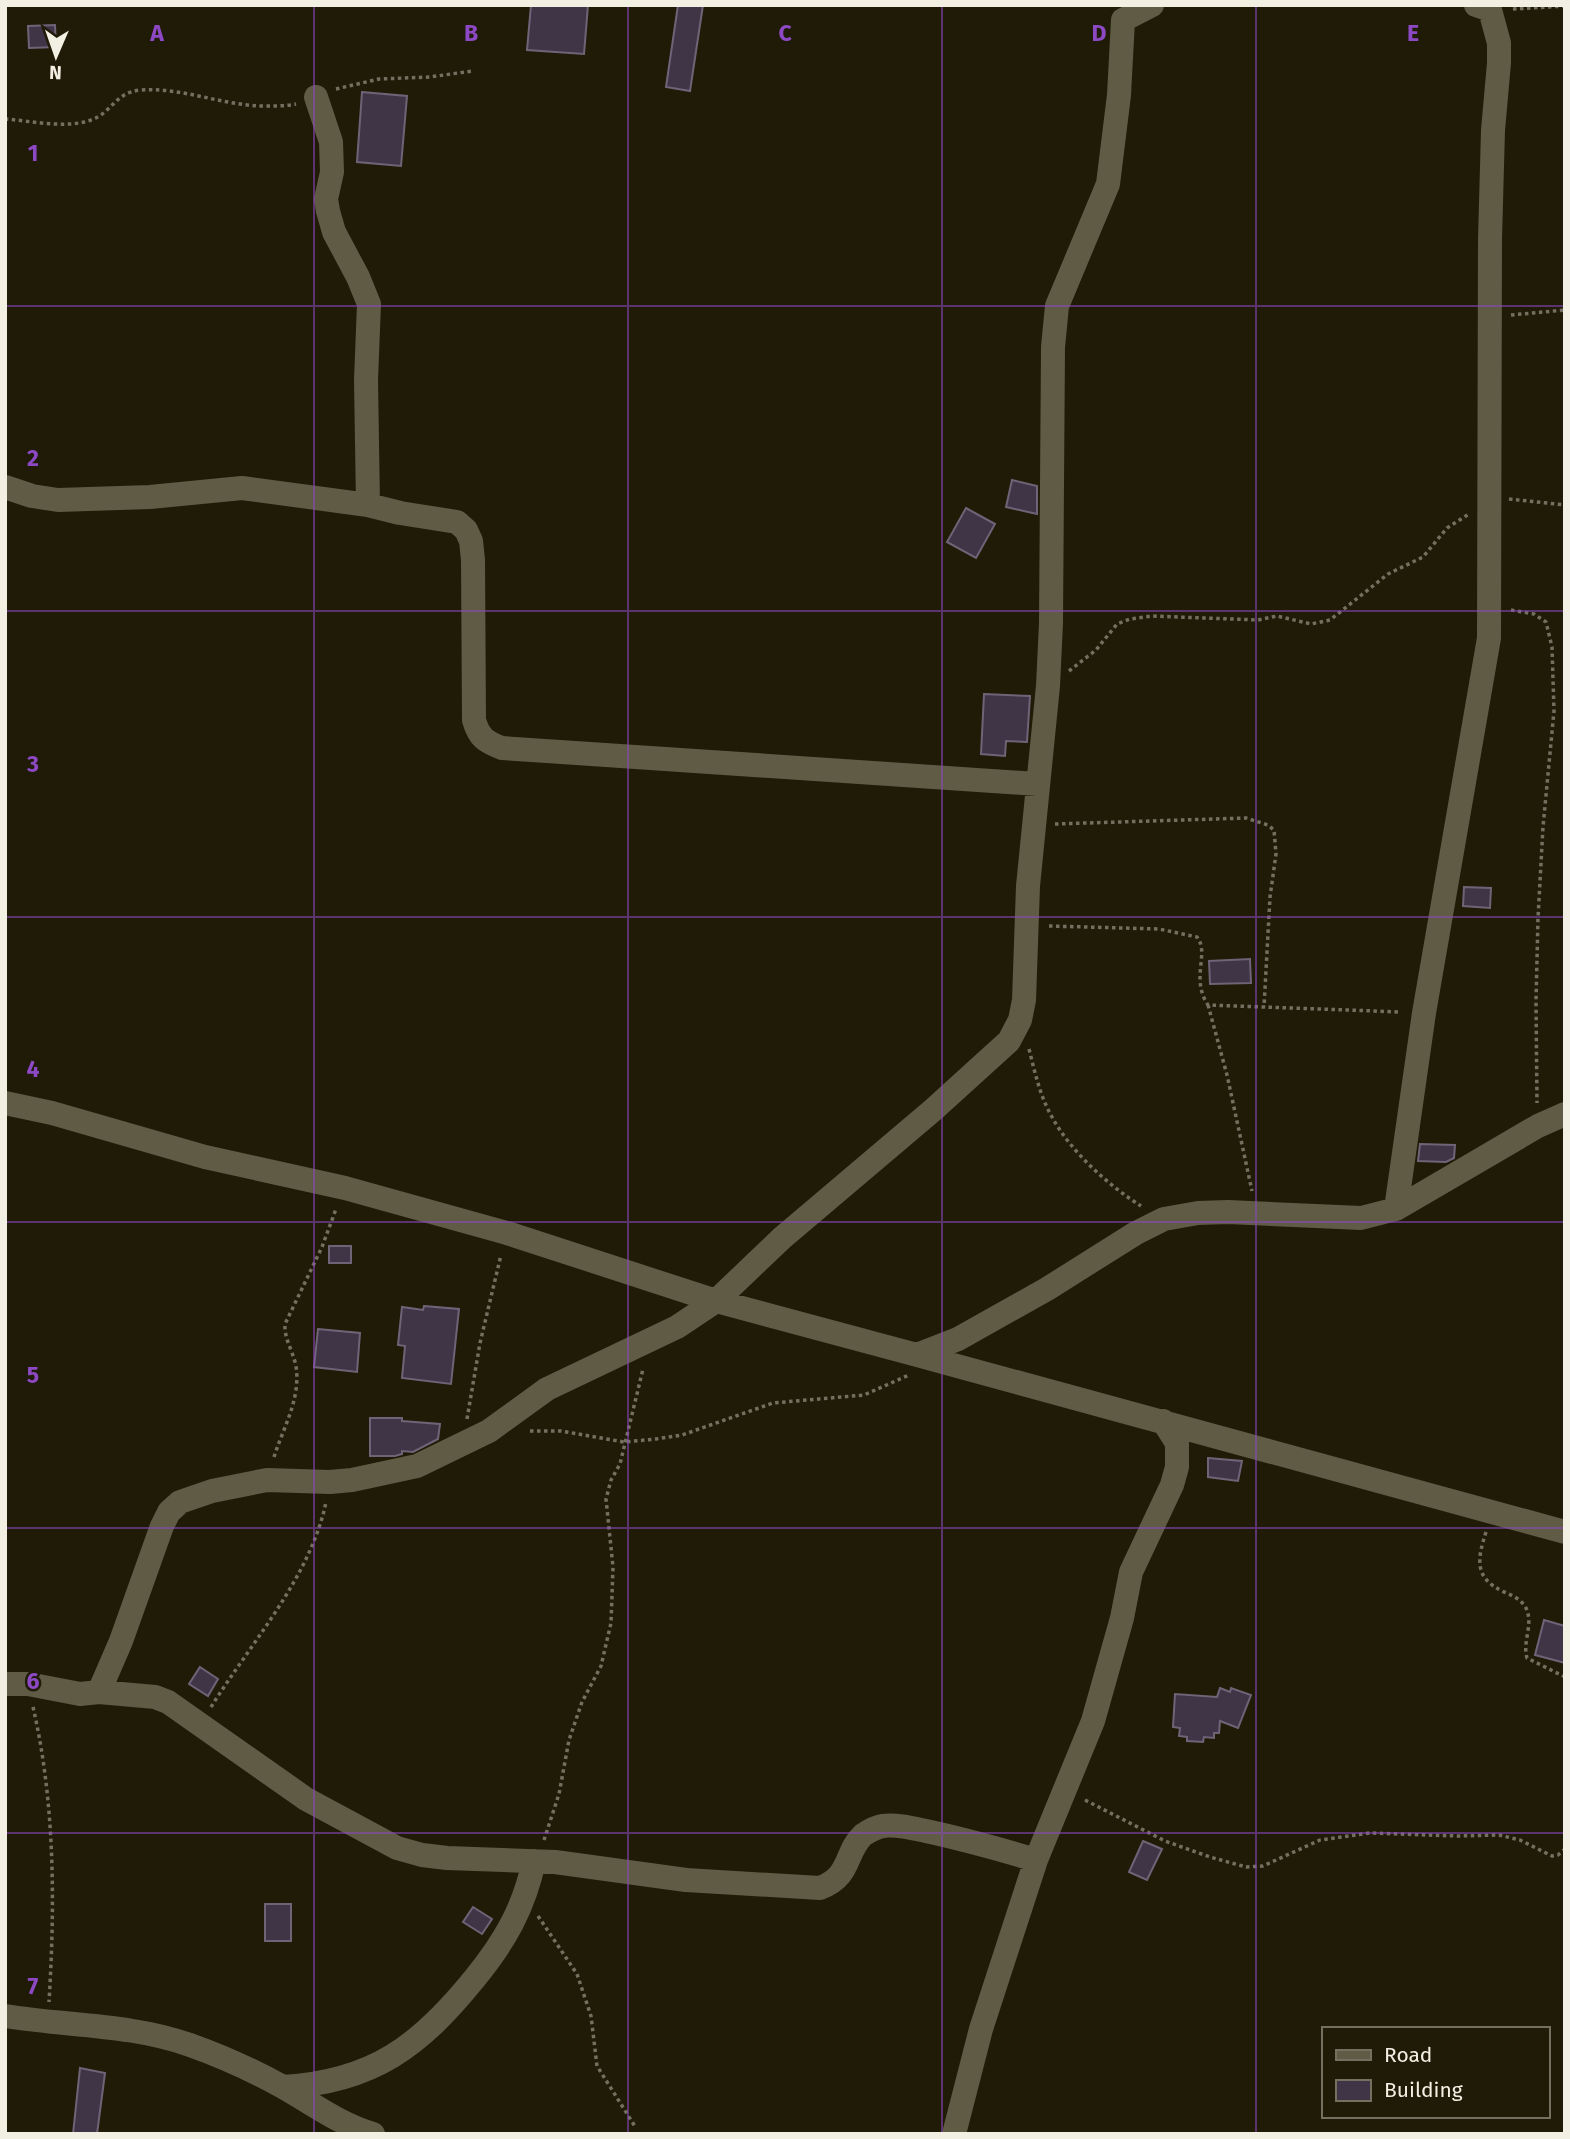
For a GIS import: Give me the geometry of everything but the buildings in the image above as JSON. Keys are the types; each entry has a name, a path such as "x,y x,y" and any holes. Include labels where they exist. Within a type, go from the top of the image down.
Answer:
{"street":[{"path":"99,1692 169,1512 180,1502 193,1496 267,1480 330,1482 417,1466 463,1446 489,1431 547,1388 677,1327 716,1301 782,1238 1009,1041 1020,1020 1024,1000 1033,824 1048,686 1053,347 1057,306 1108,184 1119,95 1123,20 1152,5"},
{"path":"1396,1209 1424,1013 1489,638 1489,321 1493,130 1499,43 1483,8"},
{"path":"316,97 331,142 332,172 326,200 328,211 334,232 369,304 366,380 368,505"},
{"path":"5,487 32,496 58,500 242,488 368,505 457,522 466,530 471,541 473,560 474,720 478,734 486,742 502,748 1037,785"},
{"path":"5,1102 205,1157 345,1188 507,1233 716,1301 1565,1532"},
{"path":"929,1358 1136,1233 1164,1219 1198,1213 1361,1218 1396,1209 1538,1126 1565,1114"},
{"path":"954,2134 981,2029 1036,1860 1093,1721 1106,1679 1131,1572 1172,1485 1178,1453 1177,1443 1164,1421"},
{"path":"17,1684 80,1693 155,1697 169,1702 306,1799 397,1848 422,1855 535,1861 687,1880 820,1888 831,1884 840,1876 860,1838 869,1831 884,1826 908,1827 972,1840 1036,1860"},
{"path":"283,2087 323,2083 347,2076 391,2057 434,2026 489,1960 516,1918 535,1861"},
{"path":"5,2016 162,2036 193,2046 283,2087 343,2124 373,2134"}],"path":[{"path":"1483,8 1565,6"},
{"path":"5,119 76,123 102,115 116,99 139,90 183,93 225,103 290,105 345,85 379,79 430,77 472,71"},
{"path":"1489,321 1507,315 1565,310"},
{"path":"1048,686 1096,650 1117,624 1141,616 1258,620 1277,616 1311,624 1330,620 1388,574 1423,557 1457,520 1491,505 1513,499 1565,505"},
{"path":"1489,608 1534,614 1546,622 1552,647 1554,711 1543,827 1536,1001 1538,1126"},
{"path":"1033,824 1247,818 1268,825 1274,830 1276,855 1270,897 1264,1007"},
{"path":"1027,925 1159,929 1198,937 1202,945 1198,982 1200,994 1208,1005 1227,1075 1257,1214"},
{"path":"1208,1005 1424,1013"},
{"path":"1020,1020 1040,1090 1053,1118 1070,1143 1129,1198 1164,1219"},
{"path":"267,1480 276,1451 289,1424 296,1381 296,1367 285,1333 285,1324 322,1247 329,1223 345,1188"},
{"path":"463,1446 480,1343 507,1233"},
{"path":"489,1431 561,1431 624,1442 682,1435 773,1403 864,1395 929,1358"},
{"path":"535,1861 559,1794 569,1740 582,1702 601,1666 611,1623 613,1567 606,1499 611,1480 620,1464 643,1366"},
{"path":"200,1724 301,1569 319,1532 330,1482"},
{"path":"1492,1512 1479,1551 1481,1571 1486,1580 1526,1606 1530,1619 1525,1646 1527,1658 1546,1665 1565,1677"},
{"path":"17,1684 46,1774 53,1961 48,2023"},
{"path":"1065,1789 1165,1841 1246,1867 1263,1866 1320,1840 1370,1833 1499,1835 1520,1840 1552,1856 1565,1849"},
{"path":"524,1893 577,1974 591,2016 597,2066 636,2128"}]}
